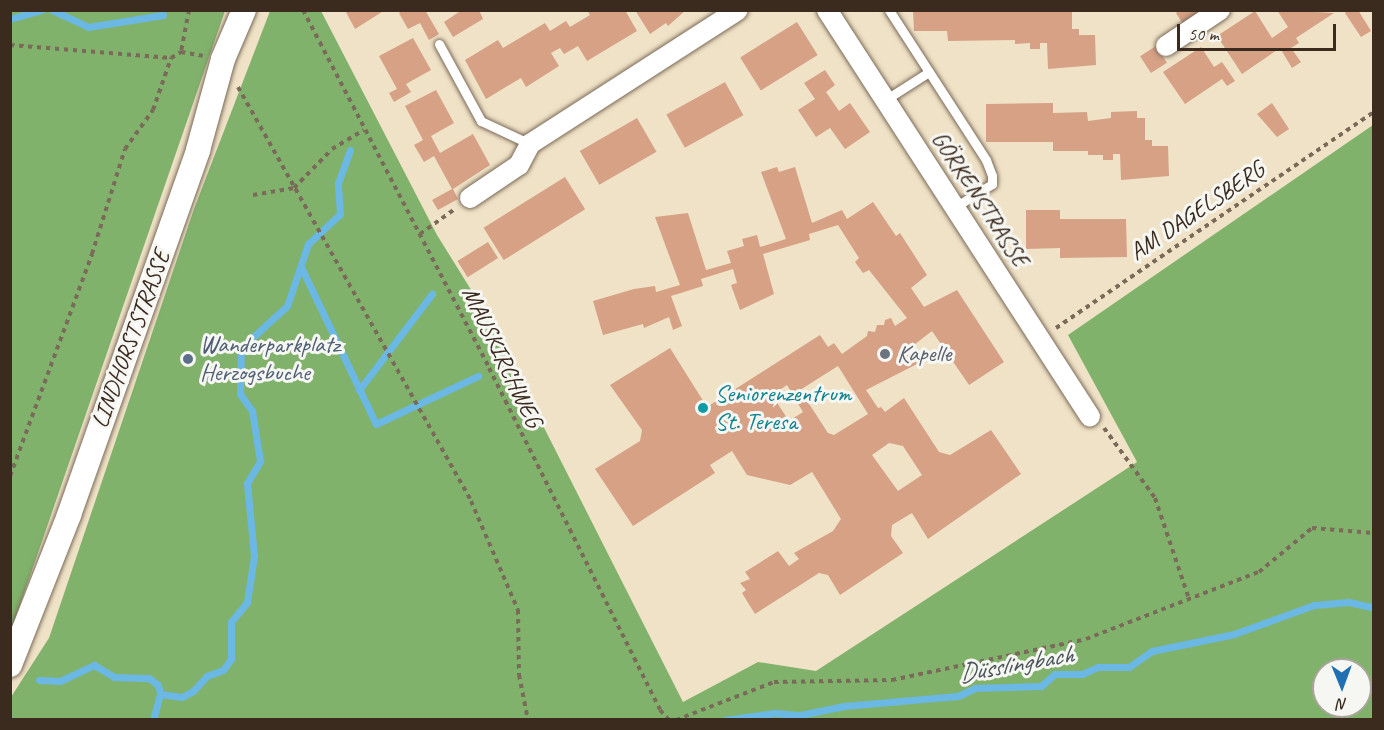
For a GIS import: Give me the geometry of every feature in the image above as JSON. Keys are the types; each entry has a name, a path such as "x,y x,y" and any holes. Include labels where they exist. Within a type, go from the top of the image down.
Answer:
{"street":[{"name":"LINDHORSTSTRASSE","path":"10,665 69,514 194,161 223,59 244,10"},
{"path":"470,198 519,165 530,144 738,10"},
{"name":"GÖRKENSTRASSE","path":"827,10 1090,416"},
{"path":"1166,46 1220,10"}],"lane":[{"path":"889,10 986,160 992,176 992,184 955,207"},
{"path":"439,44 481,121 530,144"},
{"path":"885,100 929,72"}],"path":[{"path":"181,52 189,10"},
{"name":"MAUSKIRCHWEG","path":"303,10 420,234 536,468 669,720"},
{"path":"10,45 171,58 181,52 223,59 471,501 518,610 519,675 528,720"},
{"path":"10,476 92,254 124,149 153,110 171,58"},
{"name":"AM DAGELSBERG","path":"1040,338 1374,112"},
{"path":"253,195 294,188 332,148 364,130"},
{"path":"420,234 470,198"},
{"path":"1090,416 1110,433 1155,498 1189,599"},
{"path":"676,720 774,682 892,680 1086,639 1259,572 1312,528 1374,533"},
{"path":"1300,720 1352,720"}],"green space":[{"path":"11,11 225,11 11,631"},
{"path":"270,11 321,11 437,235 488,317 683,702 758,662 816,671 1137,462 1068,335 1373,125 1373,719 11,719 11,697 49,638 194,209"}],"building":[{"path":"349,10 385,10 355,29 346,12"},
{"path":"403,10 425,10 439,34 429,40 420,23 408,29 399,13"},
{"path":"462,10 479,10 483,19 453,37 444,22"},
{"path":"587,10 625,10 637,31 587,61 578,46 564,54 560,48 551,53 559,66 526,87 521,78 486,99 465,60 498,40 503,48 545,23 550,31 566,21 570,27 590,15"},
{"path":"635,10 686,10 668,26 666,23 650,34"},
{"path":"913,10 1072,10 1072,29 1079,29 1079,35 1095,35 1096,65 1048,69 1047,43 1040,43 1040,49 1030,49 1030,43 1015,44 1015,40 948,41 947,31 914,31"},
{"path":"1179,10 1204,10 1183,24 1176,13"},
{"path":"1277,10 1334,13 1296,38 1299,43 1291,48 1301,62 1292,68 1280,48 1242,74 1217,36 1255,11 1272,38 1288,27"},
{"path":"1348,10 1358,10 1371,31 1361,37 1345,13"},
{"path":"797,22 818,55 761,91 740,58"},
{"path":"413,38 431,70 406,84 411,92 394,102 389,93 397,89 379,56"},
{"path":"1156,46 1167,63 1151,73 1140,56"},
{"path":"1201,47 1214,67 1222,62 1235,81 1227,86 1222,79 1185,104 1163,72"},
{"path":"825,70 835,85 826,92 839,111 850,103 870,132 845,149 830,128 816,137 798,110 815,99 804,83"},
{"path":"725,82 743,115 685,148 666,114"},
{"path":"436,90 454,123 431,136 440,153 473,134 490,165 453,189 458,199 438,210 432,200 452,189 434,156 424,162 414,145 423,140 405,106"},
{"path":"1053,103 1053,113 1087,112 1088,121 1111,118 1111,112 1137,111 1137,118 1145,118 1145,140 1152,140 1152,146 1168,146 1169,176 1121,180 1120,154 1113,154 1113,160 1103,160 1103,155 1088,155 1088,151 1053,151 1053,142 986,142 986,104"},
{"path":"1272,103 1289,129 1277,137 1257,114"},
{"path":"637,118 656,152 599,185 580,151"},
{"name":"Seniorenzentrum St. Teresa","path":"777,167 779,172 795,167 812,223 842,210 847,219 873,202 896,236 900,233 927,275 911,288 924,307 957,290 1004,362 969,385 932,331 910,348 921,362 866,390 878,408 881,407 885,412 904,398 939,452 950,455 991,430 1021,474 928,539 912,513 892,525 891,536 903,553 840,595 828,575 819,573 755,614 742,593 746,590 740,583 750,579 745,572 778,551 789,566 799,559 794,553 833,531 841,519 812,472 790,485 747,475 732,451 710,465 715,473 633,526 595,469 640,441 642,430 610,385 670,348 707,407 820,335 828,347 834,343 842,354 867,336 868,331 875,332 877,325 884,325 885,320 891,318 895,326 907,318 869,270 863,273 855,262 859,258 838,225 809,234 810,240 763,254 774,294 740,310 731,285 737,283 733,269 701,279 703,286 671,296 682,326 673,330 669,317 644,328 643,324 603,335 593,301 634,289 655,286 656,292 680,285 655,217 688,213 706,270 731,263 727,251 744,246 742,239 757,235 760,247 786,239 761,172","holes":["838,366 868,414 834,435 828,433 800,390","787,385 803,412 789,421 772,395","889,443 903,446 922,475 898,491 872,455"]},
{"path":"565,177 585,209 504,260 484,228"},
{"path":"1026,210 1060,210 1060,219 1126,219 1127,257 1060,258 1060,248 1026,249"},
{"path":"488,242 498,258 468,277 457,261"}],"waterway":[{"path":"10,19 42,10"},
{"path":"52,10 88,27 163,15"},
{"path":"160,694 182,697 193,691 207,676 223,670 231,659 231,622 247,602 254,556 247,483 260,461 252,411 240,394 241,348 287,306 308,244 340,214 338,183 350,150"},
{"path":"301,267 376,424 478,376"},
{"path":"359,390 432,294"},
{"name":"Düsslingbach","path":"725,720 775,713 800,715 844,706 958,696 975,688 1041,686 1055,674 1082,674 1098,667 1129,667 1152,651 1234,634 1314,605 1349,602 1374,608"},
{"name":"Düsslingbach","path":"39,680 60,681 94,665 114,677 149,678 158,685 160,694 153,720"}],"place":[{"name":"Kapelle","path":"885,354"},
{"name":"Wanderparkplatz Herzogsbuche","path":"188,359"},
{"name":"Seniorenzentrum St. Teresa","path":"703,408"}]}
